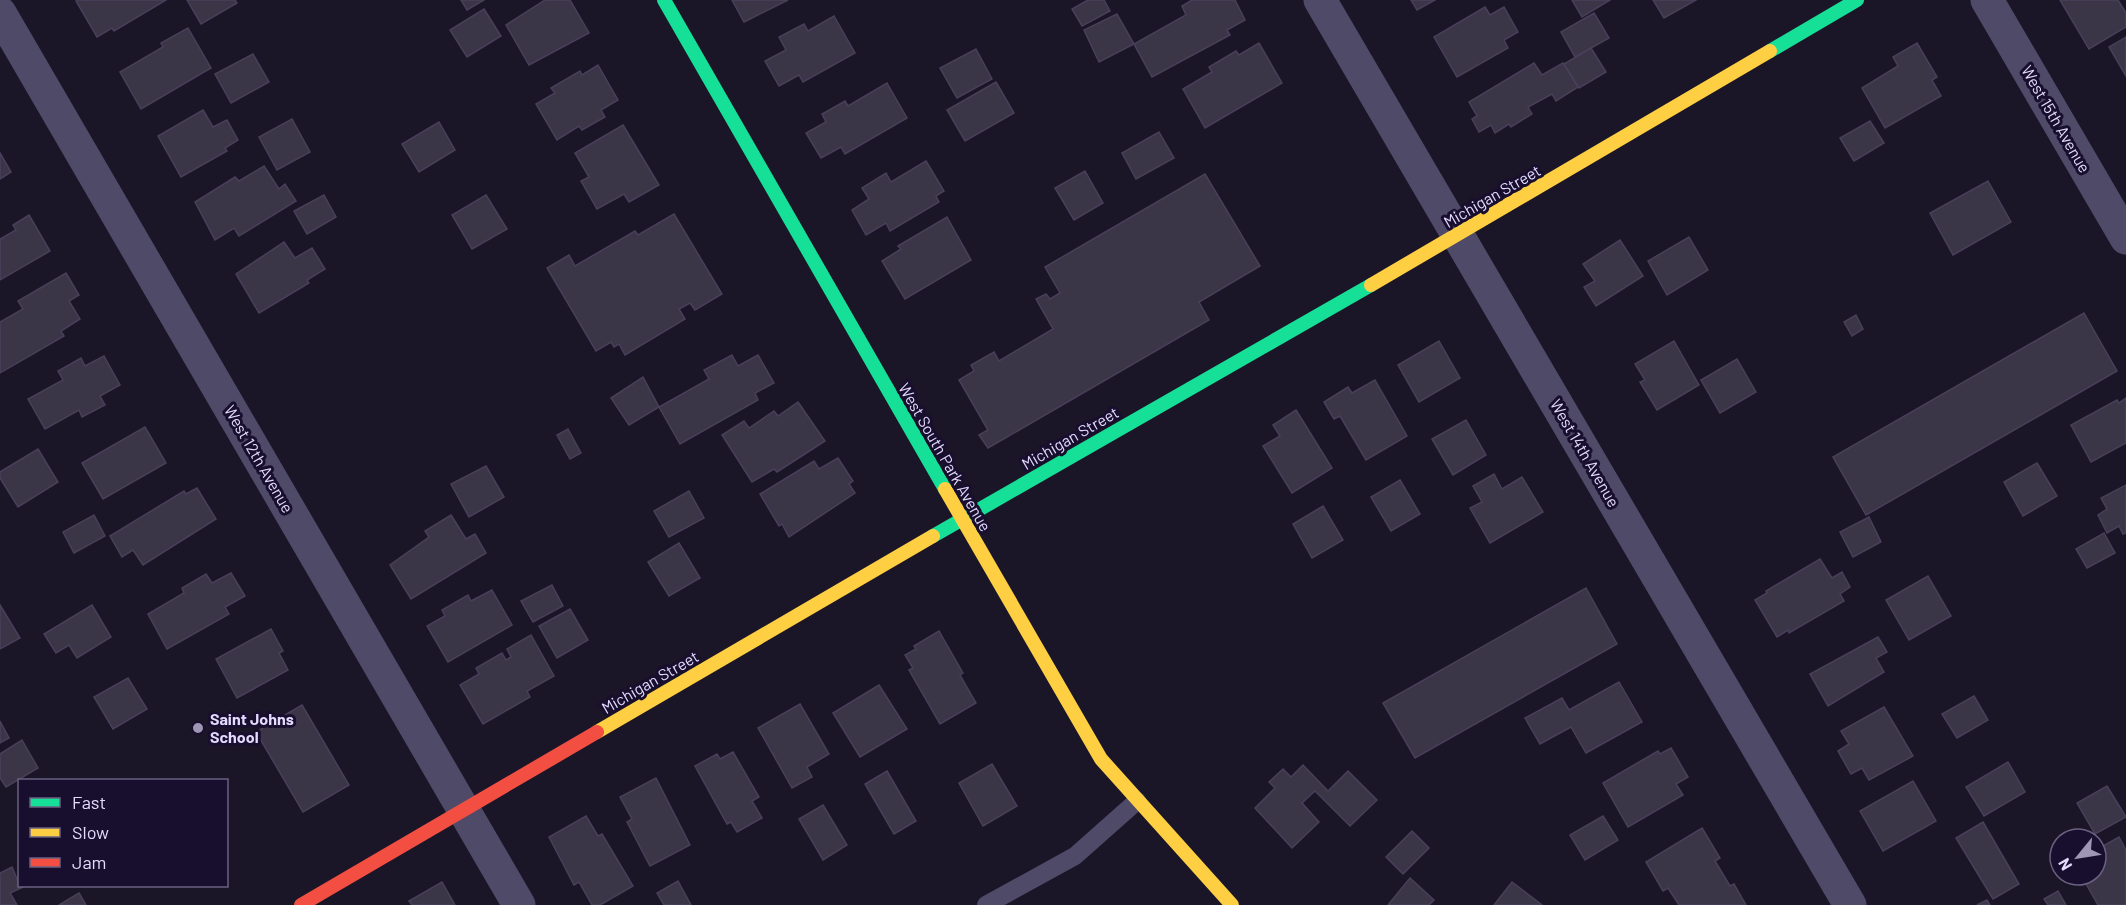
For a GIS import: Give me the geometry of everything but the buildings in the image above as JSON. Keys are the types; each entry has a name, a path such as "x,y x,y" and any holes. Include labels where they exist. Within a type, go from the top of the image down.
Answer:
{"street":[{"name":"West South Park Avenue","path":"663,0 1101,759 1232,905"},
{"name":"West 14th Avenue","path":"1320,0 1851,905"},
{"name":"Michigan Street","path":"301,905 962,519 1457,236 1857,0"},
{"name":"West 15th Avenue","path":"1987,0 2126,238"},
{"name":"West 12th Avenue","path":"0,13 519,905"}],"lane":[{"path":"986,905 1075,856 1137,801"}],"traffic: fast":[{"path":"664,0 945,489"},
{"path":"1770,51 1857,0"},
{"path":"933,536 1371,285"}],"traffic: slow":[{"path":"1371,285 1770,51"},
{"path":"945,489 1101,759 1232,905"},
{"path":"597,732 933,536"}],"traffic: jam":[{"path":"301,905 597,732"}],"place":[{"name":"Saint Johns School","path":"198,728"}]}
